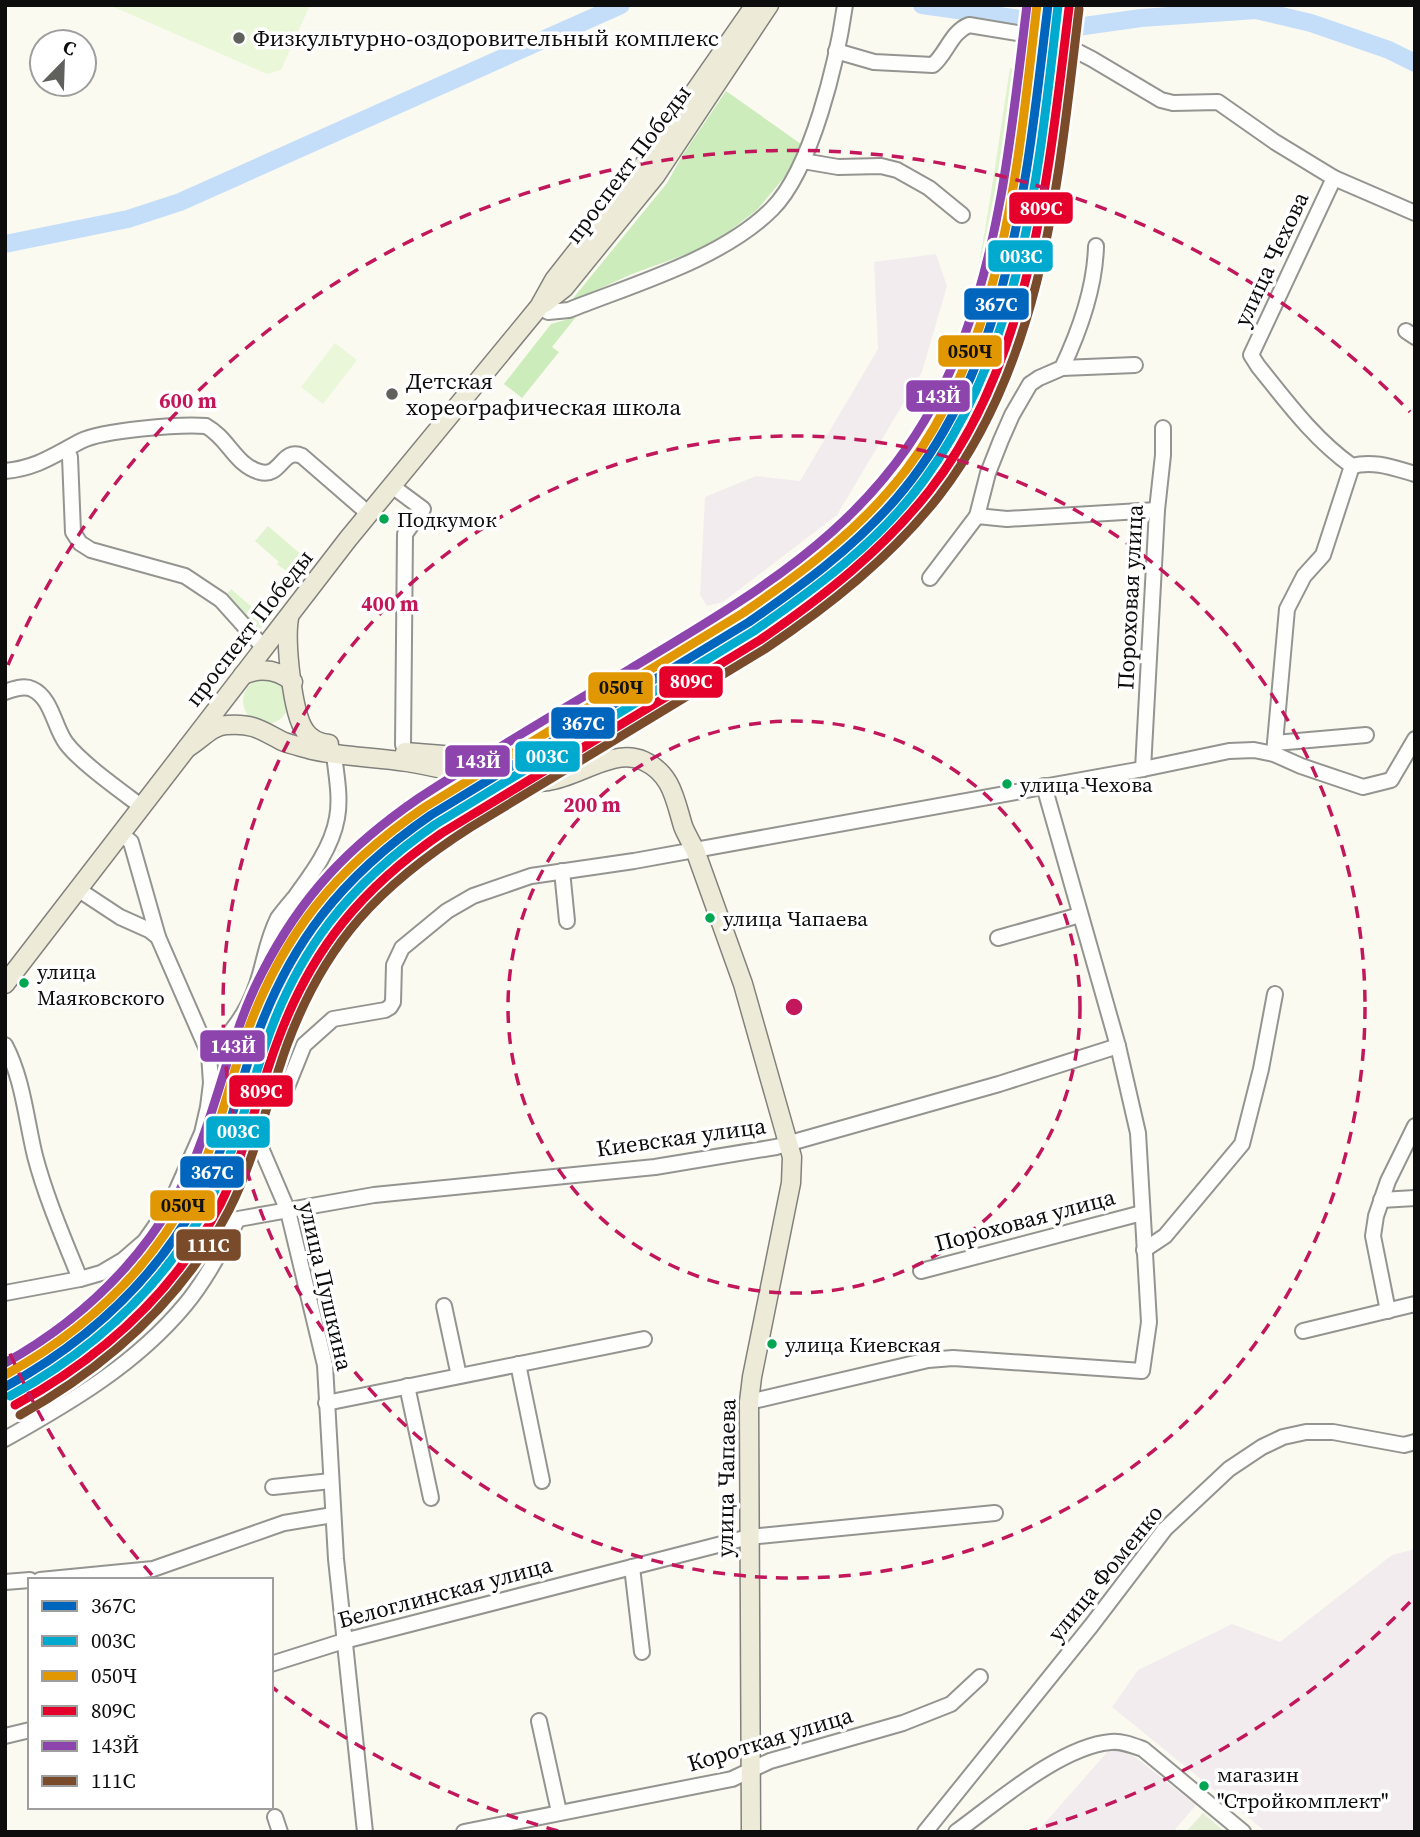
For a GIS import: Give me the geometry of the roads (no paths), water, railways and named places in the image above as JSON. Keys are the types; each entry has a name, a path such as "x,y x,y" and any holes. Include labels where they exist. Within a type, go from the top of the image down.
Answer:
{"main road":[{"name":"проспект Победы","path":"707,88 755,5"},
{"name":"проспект Победы","path":"5,985 369,514 539,307 554,280 707,88 769,5"},
{"name":"улица Чапаева","path":"290,615 287,650 297,712 304,730 311,738 335,746 559,764 577,762 625,747 639,749 663,761 679,782 692,828 695,850"},
{"path":"243,674 261,670 276,672 293,682"},
{"path":"231,690 241,717 260,729 282,728 297,712"},
{"name":"улица Чапаева","path":"187,748 216,727 224,725 260,729 282,741 334,754 409,762 502,780 547,782 620,757 632,757 644,761 666,777 673,790 685,830 695,850 743,984 792,1157 791,1182 749,1402 751,1832"}],"street":[{"path":"539,307 548,312 569,310 699,258 733,240 772,209 790,187 803,161 836,51 845,5"},
{"path":"836,51 874,62 933,65 942,57 961,28 969,24 1053,39 1161,100 1173,103 1218,102 1275,142 1334,178 1415,214"},
{"path":"803,161 838,167 881,166 897,170 929,188 962,215"},
{"name":"улица Чехова","path":"1334,178 1251,355 1312,433 1352,466"},
{"path":"1062,368 1082,319 1096,265 1096,246"},
{"path":"930,578 977,516 988,473 1012,415 1030,384 1062,368 1135,365"},
{"path":"5,471 34,466 67,451 81,441 105,434 206,426 219,433 235,456 259,472 268,474 277,469 288,454 302,456 369,514"},
{"name":"Пороховая улица","path":"1143,769 1163,428"},
{"path":"67,451 70,457 73,531 80,543 91,550 185,576 221,600 264,648"},
{"path":"1275,748 1287,609 1304,576 1322,555 1352,466 1364,463 1415,474"},
{"path":"392,486 423,509 405,534 403,745"},
{"path":"977,516 1007,519 1157,510"},
{"path":"5,692 19,687 31,688 49,706 56,728 73,752 142,807"},
{"path":"285,1092 304,1045 333,1019 390,1007 393,1002 394,965 402,948 447,911 473,896 531,876 695,850 1143,769 1228,751 1275,748 1366,735"},
{"path":"1275,748 1301,766 1363,787 1391,779 1415,739"},
{"path":"209,1054 221,1044 242,1017 257,986 266,943 280,916 314,872 328,845 337,818 334,754"},
{"name":"Пороховая улица","path":"749,1402 928,1360 953,1358 1142,1371 1149,1322 1138,1133 1118,1046 1044,786"},
{"path":"5,1293 80,1279 101,1273 123,1260 145,1241 175,1194 202,1133 211,1083 209,1054 158,937 131,842 121,834"},
{"path":"562,871 567,921"},
{"path":"79,890 120,917 158,937"},
{"path":"998,938 1080,915"},
{"path":"1144,1251 1165,1236 1242,1144 1261,1069 1275,994"},
{"path":"5,1045 19,1079 35,1157 80,1279"},
{"name":"Киевская улица","path":"5,1439 75,1399 140,1352 186,1304 239,1219 373,1195 655,1167 788,1144 999,1084 1118,1046"},
{"path":"1388,1311 1373,1236 1381,1200 1415,1126"},
{"name":"улица Пушкина","path":"261,1148 288,1211 325,1366 333,1515 365,1832"},
{"path":"1381,1200 1415,1198"},
{"name":"Пороховая улица","path":"920,1271 1142,1213"},
{"path":"1303,1331 1415,1304"},
{"path":"444,1306 459,1376"},
{"path":"327,1403 644,1339"},
{"path":"518,1364 542,1481"},
{"path":"407,1386 432,1498"},
{"name":"улица Фоменко","path":"925,1832 1091,1626 1165,1529 1229,1469 1262,1447 1283,1437 1306,1433 1333,1432 1404,1445 1415,1442"},
{"path":"273,1487 331,1481"},
{"name":"Белоглинская улица","path":"273,1663 344,1641 749,1537 995,1513"},
{"path":"61,1578 153,1569 284,1523 333,1515"},
{"path":"632,1567 642,1652"},
{"path":"5,1582 28,1580"},
{"name":"Короткая улица","path":"464,1832 732,1779 770,1761 904,1723 951,1704 980,1677"},
{"path":"539,1721 559,1812"},
{"path":"5,1736 28,1730"},
{"path":"956,1832 1031,1777 1062,1759 1110,1742 1126,1742 1143,1749 1243,1832"},
{"path":"275,1817 280,1832"}],"waterway":[{"name":"Подкумок","path":"5,244 128,219 180,202 621,5"},
{"name":"Подкумок","path":"922,5 1077,27 1141,18 1256,10 1311,23 1389,50 1415,63"}],"place":[{"name":"Физкультурно-оздоровительный комплекс","path":"239,38"},
{"name":"Детская хореографическая школа","path":"392,394"},
{"name":"Подкумок","path":"384,519"},
{"name":"улица Чехова","path":"1007,784"},
{"name":"улица Чапаева","path":"710,918"},
{"name":"улица Маяковского","path":"24,983"},
{"name":"улица Киевская","path":"772,1344"},
{"name":"магазин \"Стройкомплект\"","path":"1204,1786"}]}
